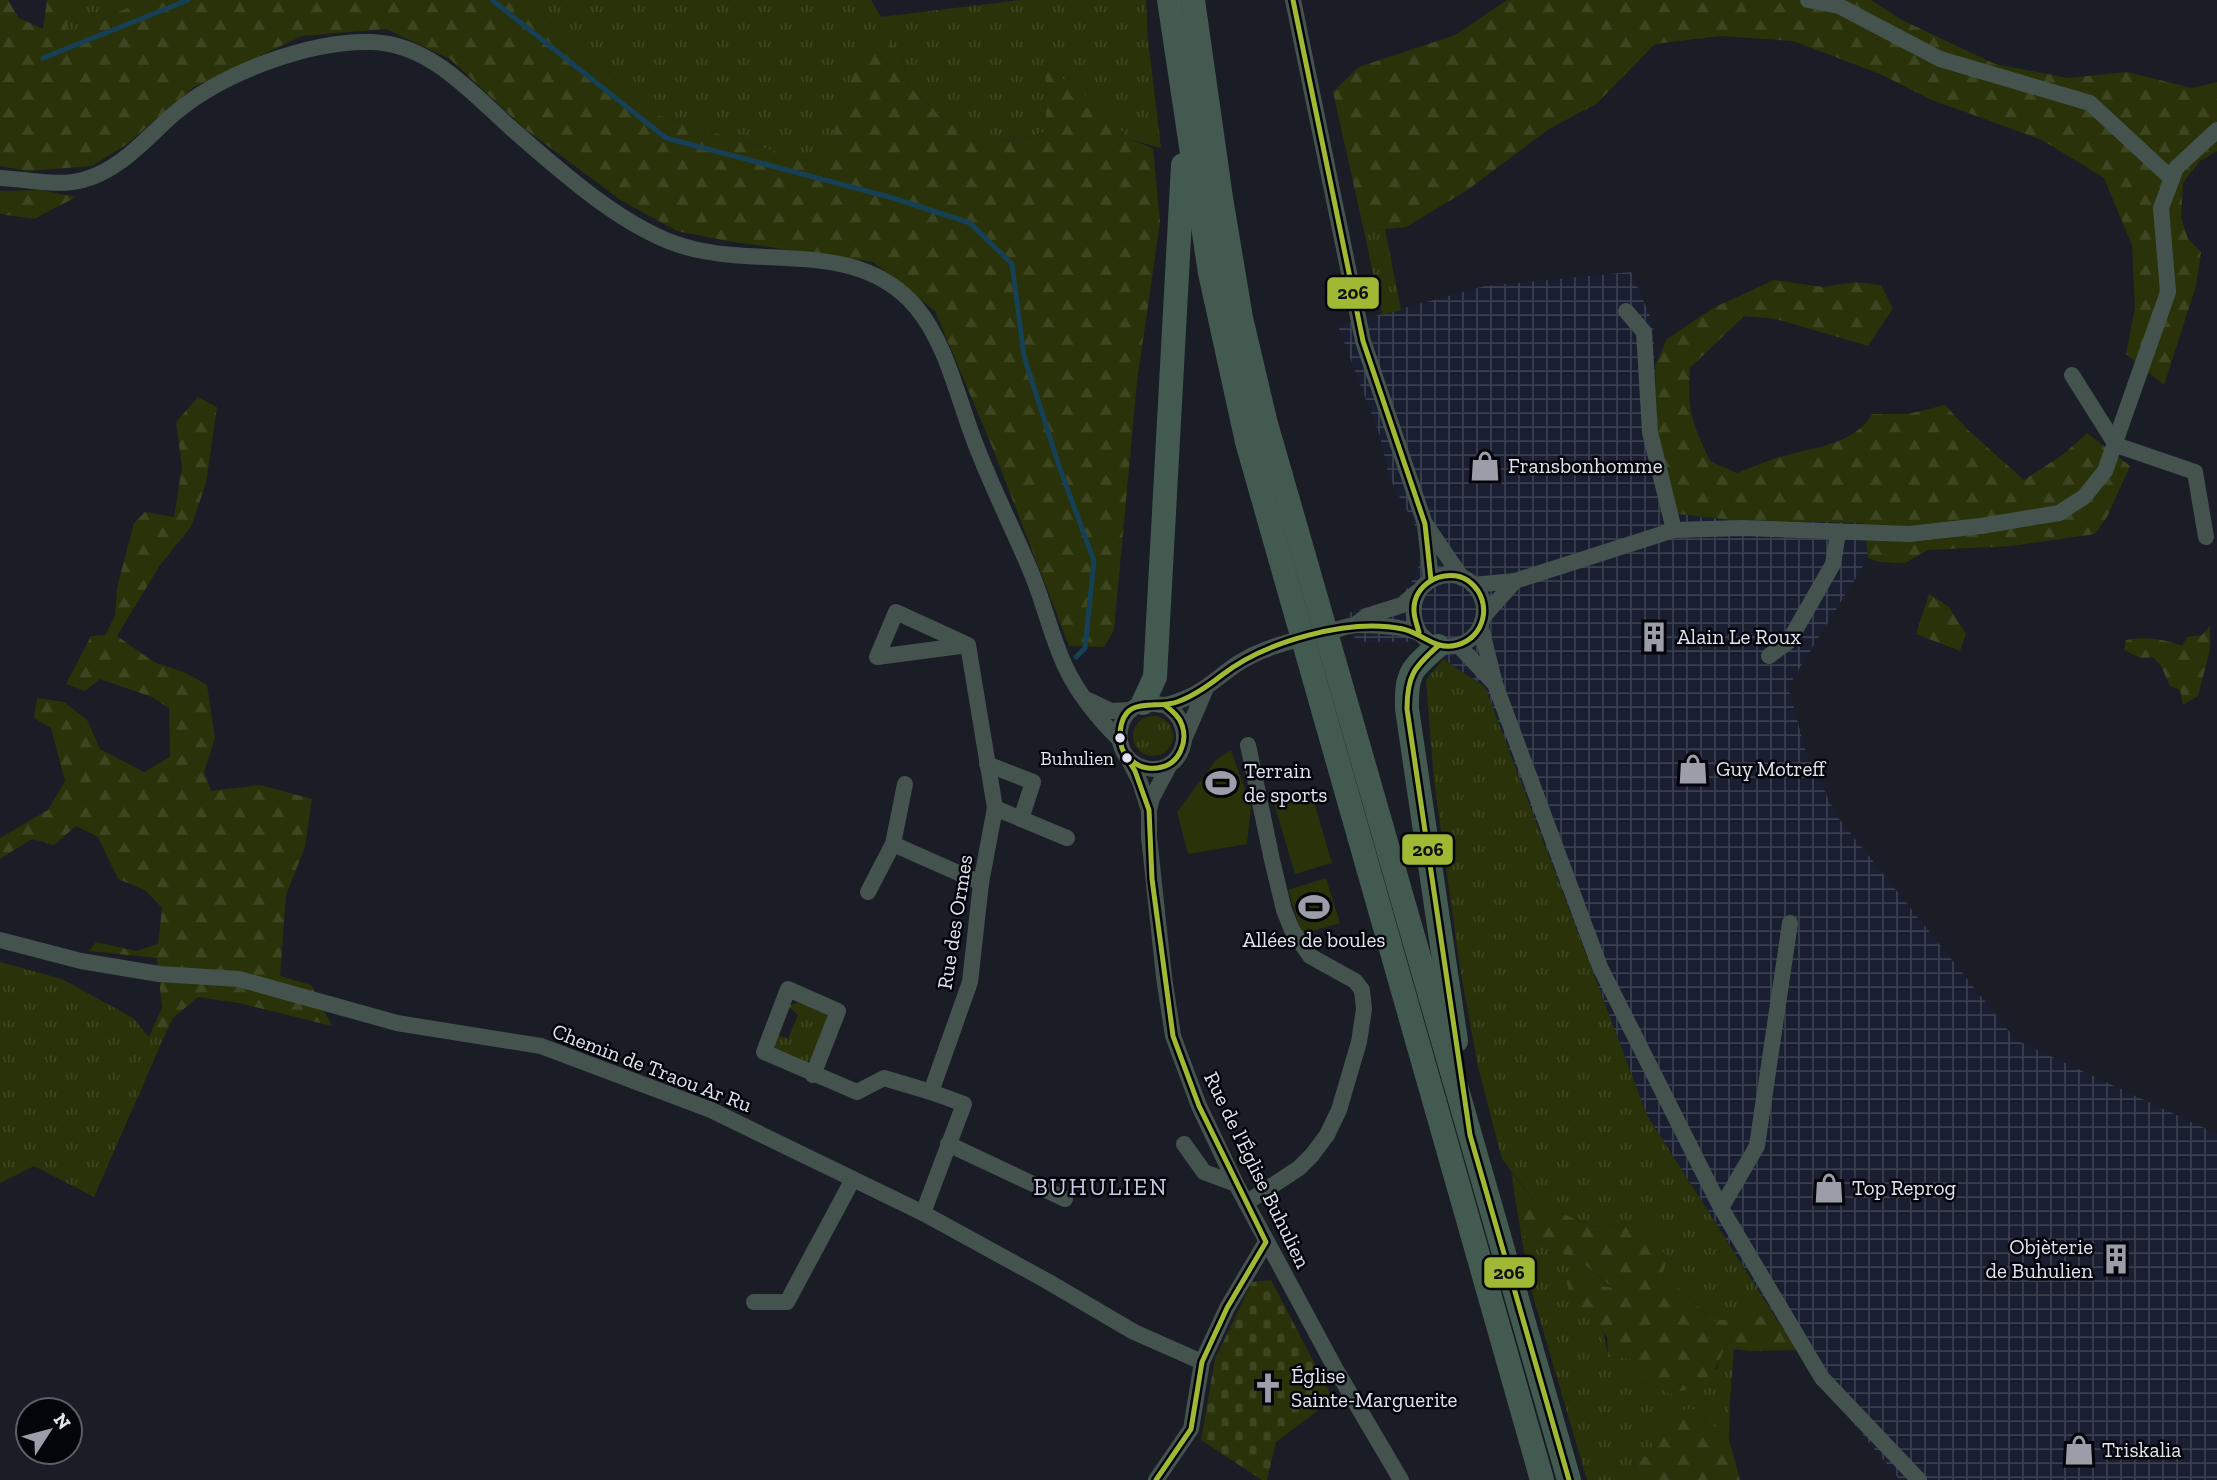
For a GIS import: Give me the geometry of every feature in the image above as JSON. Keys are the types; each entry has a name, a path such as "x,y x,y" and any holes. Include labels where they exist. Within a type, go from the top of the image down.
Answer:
{"highway":[{"path":"1169,0 1210,273 1247,442 1542,1480"},
{"path":"1193,0 1239,305 1265,420 1569,1480"},
{"path":"1146,706 1155,677 1186,119"},
{"path":"1438,641 1411,672 1406,685 1407,709 1470,1135"}],"street":[{"path":"1293,0 1363,341 1425,524 1427,583 1415,597 1414,621 1495,684"},
{"path":"1808,0 1839,6 1940,59 2090,103 2172,179"},
{"path":"0,177 67,182 82,181 99,174 131,155 174,114 207,89 288,55 319,47 364,42 399,47 419,55 447,69 578,185 644,230 689,248 719,253 784,256 853,267 882,279 898,290 916,308 933,333 973,439 1031,573 1065,666 1086,699 1119,739 1127,758 1143,768 1161,768 1178,757 1206,688"},
{"path":"1355,625 1367,617 1402,605 1427,583 1441,576 1467,582 1515,581 1674,530 1742,528 1909,534 2059,513 2084,497 2105,471 2116,445 2168,292 2161,208 2176,168 2217,130"},
{"path":"1626,312 1644,332 1650,432 1674,530"},
{"path":"2072,375 2116,445 2195,472 2206,537"},
{"path":"1425,524 1467,582 1480,594 1482,622 1495,684 1600,967 1721,1208 1822,1378 1919,1480"},
{"path":"1769,656 1789,641 1833,564 1838,533"},
{"path":"1086,699 1111,711 1183,700 1206,688 1238,663 1270,648 1355,625 1394,626 1438,641 1475,636 1482,622 1515,581"},
{"path":"896,612 968,645 942,649 877,657 896,612"},
{"name":"Rue des Ormes","path":"931,1092 970,982 981,883 995,808 968,645"},
{"path":"1146,706 1180,718 1185,737"},
{"path":"1119,739 1119,728 1146,706"},
{"path":"1246,1203 1298,1168 1327,1135 1343,1099 1359,1042 1364,1010 1362,990 1355,981 1310,956 1292,930 1284,910 1272,860 1248,745"},
{"name":"Rue de l'Église Buhulien","path":"1127,758 1135,771 1149,810 1152,879 1173,1036 1199,1106 1266,1242 1335,1368 1401,1480"},
{"path":"987,764 1033,782 1021,819"},
{"name":"Rue de l'Église Buhulien","path":"1149,810 1158,785 1170,764"},
{"path":"868,892 892,845 905,784"},
{"path":"995,808 1067,838"},
{"path":"892,845 981,883"},
{"path":"1721,1208 1756,1146 1790,923"},
{"name":"Chemin de Traou Ar Ru","path":"0,940 80,961 159,974 239,979 397,1023 541,1046 711,1110 923,1213 1134,1332 1202,1362"},
{"path":"813,1075 838,1011 789,989 764,1052 813,1075 857,1092 884,1078 964,1104 923,1213"},
{"path":"948,1144 1065,1199"},
{"path":"1184,1144 1204,1172 1236,1184"},
{"path":"754,1302 787,1303 853,1179"},
{"path":"1156,1480 1191,1429 1202,1362 1227,1308 1266,1242"}],"shaded area":[{"path":"1631,272 1653,323 1657,429 1678,514 1734,520 1865,523 1868,558 1788,687 1806,752 1836,815 2016,1040 2217,1134 2217,1480 1900,1480 1811,1372 1647,1115 1485,687 1418,642 1356,642 1348,613 1398,598 1410,585 1418,569 1421,550 1415,526 1389,477 1380,436 1338,326 1485,286"}],"green space":[{"path":"0,0 8,0 19,18 43,29 47,0 73,0 64,37 144,0 525,0 657,115 822,166 868,31 900,50 909,86 945,120 991,141 1022,140 1046,131 1045,62 1075,90 1103,106 1128,139 1153,148 1160,222 1137,382 1114,630 1104,647 1069,646 993,449 935,311 873,262 677,231 622,201 525,129 450,59 386,29 302,36 194,87 127,144 92,166 28,171 0,166"},
{"path":"73,0 144,0 63,38"},
{"path":"525,0 871,0 881,17 1021,0 1146,0 1161,148 1128,139 1103,106 1075,90 1045,62 1046,131 1022,140 991,141 945,120 909,86 900,50 822,166 657,115"},
{"path":"1507,0 1871,0 1902,20 1995,64 2068,78 2127,72 2192,88 2217,82 2217,151 2200,161 2183,183 2181,217 2188,239 2201,252 2196,286 2164,385 2126,354 2135,308 2132,245 2104,178 2042,140 1932,100 1880,74 1793,41 1720,36 1655,44 1596,104 1549,129 1466,191 1406,227 1364,231 1333,92 1359,67 1455,35"},
{"path":"41,190 76,197 34,219 0,214 0,191"},
{"path":"1385,229 1401,310 1382,315 1364,231"},
{"path":"1774,280 1823,287 1855,282 1881,285 1893,308 1868,346 1776,319 1744,316 1690,368 1689,395 1692,416 1710,461 1737,473 1845,438 1865,424 1872,414 1908,414 1945,405 1968,430 2024,480 2064,454 2087,433 2130,466 2107,517 2095,534 2012,546 1928,550 1905,563 1879,562 1868,558 1864,523 1734,520 1678,514 1657,429 1655,366 1667,339 1713,308"},
{"path":"198,397 217,407 206,483 191,527 160,565 117,636 154,662 186,673 207,685 215,738 204,772 211,791 260,785 312,799 305,847 286,895 280,976 311,985 332,1026 239,1003 198,997 173,1018 164,1037 149,1037 162,1008 157,958 89,951 96,942 136,951 158,944 162,908 145,890 118,879 98,837 76,826 54,845 32,839 0,859 0,838 48,810 65,781 51,728 34,718 37,698 64,702 87,720 100,749 144,772 170,757 169,708 152,697 100,679 85,691 66,684 91,636 105,635 115,616 117,588 134,523 145,512 174,517 182,467 176,422"},
{"path":"1929,594 1949,607 1966,634 1960,651 1916,634"},
{"path":"2210,626 2210,650 2198,696 2183,705 2180,690 2170,686 2161,666 2153,657 2140,658 2124,650 2126,640 2140,638 2162,640 2182,646 2187,637 2202,635"},
{"path":"1443,659 1485,687 1647,1115 1774,1315 1713,1322 1690,1297 1662,1276 1667,1259 1657,1241 1653,1221 1595,1227 1536,1203 1502,1159 1478,1067 1460,968 1434,781 1426,680"},
{"path":"1153,716 1161,717 1167,722 1172,728 1172,744 1167,750 1161,755 1153,756 1145,755 1139,750 1134,744 1133,736 1134,728 1139,722 1145,717"},
{"name":"Terrain de sports","path":"1231,750 1251,807 1247,844 1188,854 1177,812 1216,760"},
{"path":"1311,792 1332,863 1295,874 1274,803"},
{"name":"Allées de boules","path":"1326,878 1340,923 1302,934 1288,890"},
{"path":"0,962 62,979 133,1018 149,1037 164,1037 94,1197 34,1166 0,1183"},
{"path":"799,1002 826,1013 828,1017 812,1059 805,1063 776,1051 774,1045 776,1034 788,1039 798,1015 788,1006"},
{"path":"1511,1172 1536,1203 1595,1227 1653,1221 1657,1241 1667,1259 1662,1276 1690,1297 1712,1321 1774,1315 1797,1350 1750,1351 1724,1348 1715,1368 1705,1381 1669,1394 1644,1378 1632,1359 1608,1357 1607,1337 1591,1313 1575,1310 1566,1280 1576,1274 1600,1286 1613,1288 1584,1264 1521,1234"},
{"path":"1521,1234 1584,1264 1615,1290 1576,1274 1591,1313 1603,1331 1608,1357 1632,1358 1644,1378 1717,1369 1723,1348 1734,1349 1729,1439 1692,1409 1653,1456 1633,1459 1639,1480 1587,1480 1530,1286"},
{"path":"1271,1280 1333,1399 1276,1442 1267,1480 1262,1480 1201,1440 1215,1359 1252,1282"},
{"path":"1692,1409 1729,1439 1740,1480 1639,1480 1633,1458 1653,1456 1651,1434 1670,1411"}],"waterway":[{"path":"43,58 188,0"},
{"path":"492,0 666,138 893,198 970,223 1012,264 1024,356 1058,463 1094,561 1085,648 1076,657"}],"transit line":[{"name":"206","path":"1293,0 1363,341 1425,524 1431,580"},
{"name":"206","path":"1165,705 1182,725 1184,738 1181,751 1168,765 1150,768 1139,765 1126,756 1120,741 1122,721 1133,708 1183,700 1261,652 1309,635 1334,630 1382,626 1410,631 1442,646 1457,645 1467,641 1480,627 1484,609 1478,591 1464,578 1456,576 1438,577 1431,581 1418,593 1415,601 1414,613 1419,632"},
{"name":"206","path":"1438,646 1418,666 1410,680 1407,709 1470,1135 1569,1480"},
{"name":"206","path":"1127,758 1135,771 1149,810 1152,879 1173,1036 1199,1106 1266,1242 1227,1308 1202,1362 1191,1429 1156,1480"}],"place":[{"name":"Fransbonhomme","path":"1485,466"},
{"name":"Alain Le Roux","path":"1654,637"},
{"name":"Buhulien","path":"1127,758"},
{"name":"Guy Motreff","path":"1693,769"},
{"name":"Terrain de sports","path":"1221,783"},
{"name":"Allées de boules","path":"1314,907"},
{"name":"Top Reprog","path":"1829,1188"},
{"name":"Objèterie de Buhulien","path":"2116,1259"},
{"name":"Église Sainte-Marguerite","path":"1268,1388"},
{"name":"Triskalia","path":"2079,1450"}],"district":[{"name":"BUHULIEN","path":"1101,1187"}]}
